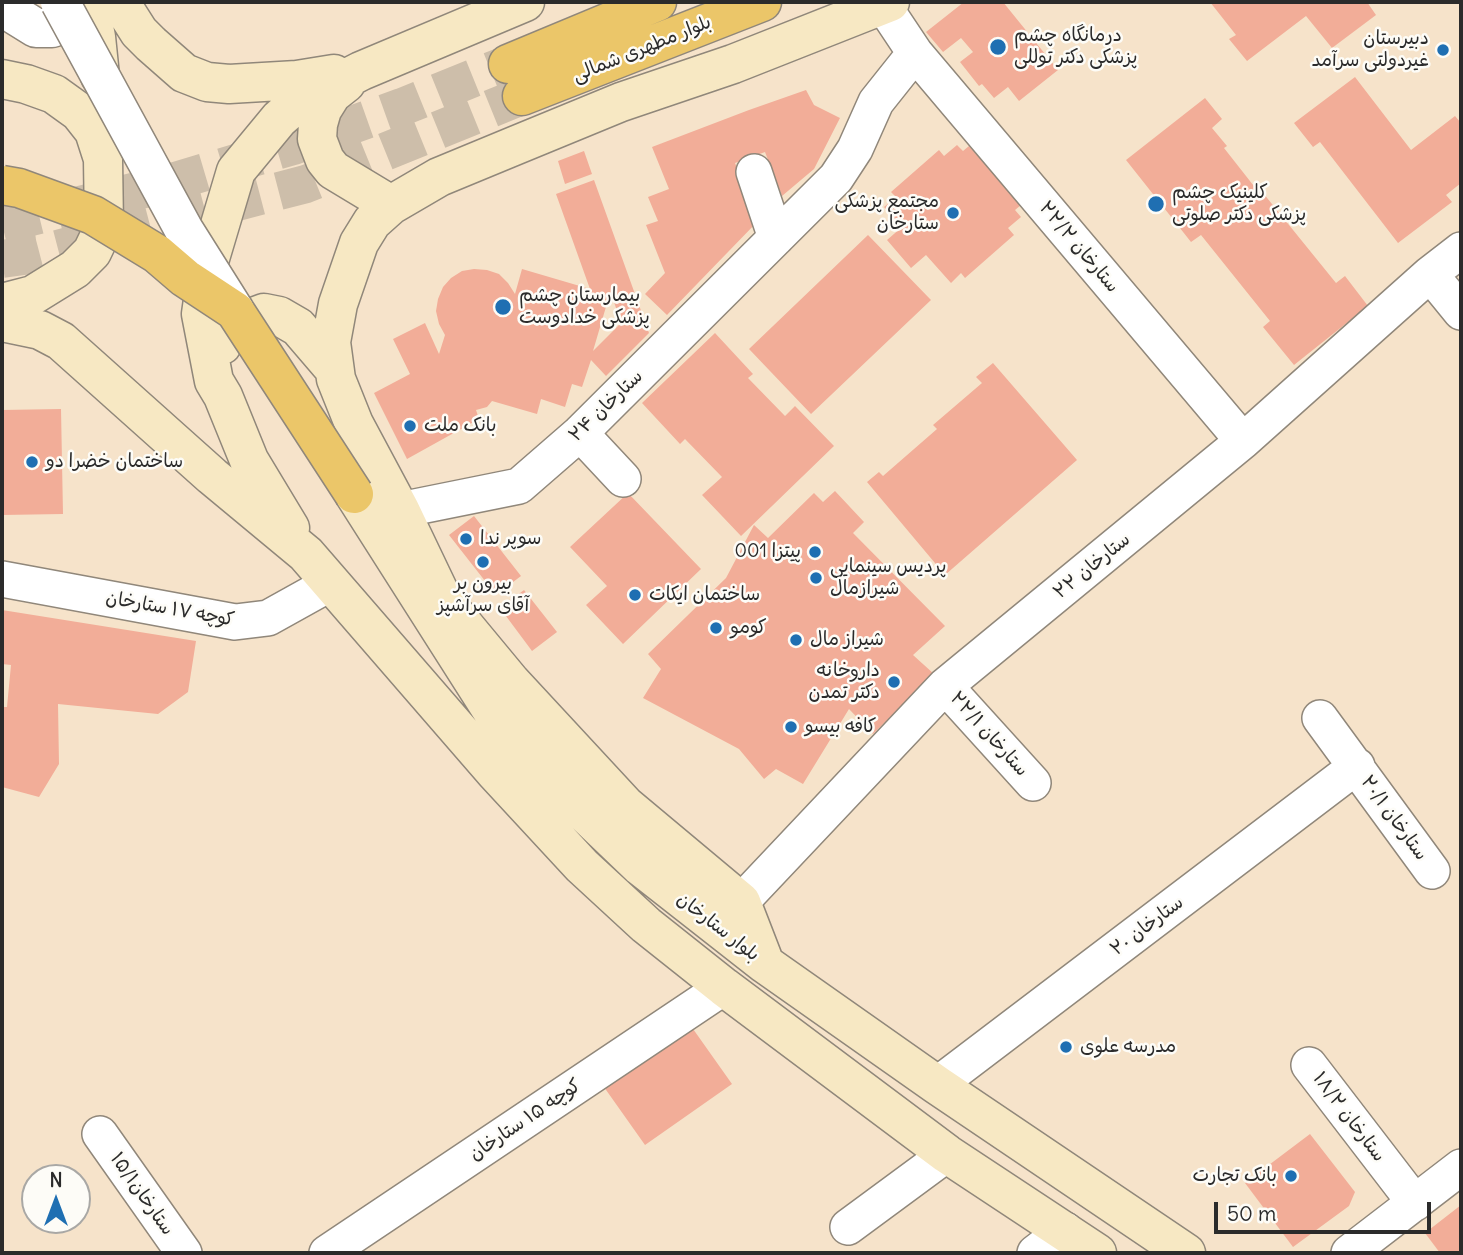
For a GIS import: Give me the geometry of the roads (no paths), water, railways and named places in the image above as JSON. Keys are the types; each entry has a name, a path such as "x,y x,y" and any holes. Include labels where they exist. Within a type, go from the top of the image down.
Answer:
{"main road":[{"path":"2,303 33,295 75,269 92,252 104,227 98,57 89,2"},
{"path":"120,2 139,32 169,61 184,73 207,82 229,84 297,80 361,71"},
{"path":"525,2 361,71 295,105 279,119 236,171 208,265 201,314 214,381 223,396 249,460 306,554 470,743 582,866 646,925 947,1154 1097,1253"},
{"name":"بلوار مطهرى شمالى","path":"657,2 515,80 762,2"},
{"path":"765,964 741,902 625,805 511,682 443,600 400,510 354,424 335,379 331,342 338,304 359,243 372,222 391,205 439,177 526,141 887,3"},
{"path":"361,71 332,94 322,110 317,139 325,160 333,170 391,205"},
{"path":"2,79 54,94 79,112 94,131 103,159"},
{"path":"2,185 19,188 93,215 157,254 185,278 235,311"},
{"name":"بلوار ستارخان","path":"235,311 494,714 570,799 640,866 765,964 937,1086 1186,1253"},
{"path":"223,396 219,355 225,336 235,324 264,313 279,316 298,327 334,369"},
{"path":"2,322 40,330 61,341 212,476 306,554"}],"street":[{"path":"6,2 15,15 36,28 52,28 62,24 71,16 76,2"},
{"path":"60,2 184,230 235,311"},
{"name":"۲۲/۲ ستارخان","path":"887,3 915,53 1243,441"},
{"name":"۲۴ ستارخان","path":"400,510 519,486 580,433 836,178 855,149 876,102 915,53"},
{"path":"754,172 776,238"},
{"name":"۲۲ ستارخان","path":"741,902 945,686 1243,441 1430,274 1461,250"},
{"path":"1430,274 1461,312"},
{"path":"580,433 623,479"},
{"name":"کوچه ۱۷ ستارخان","path":"2,579 235,622 268,618 331,583"},
{"name":"۲۲/۱ ستارخان","path":"945,686 1033,783"},
{"name":"۲۰/۱ ستارخان","path":"1320,718 1432,871"},
{"name":"۲۰ ستارخان","path":"937,1086 1357,766"},
{"name":"کوچه ۱۵ ستارخان","path":"327,1253 724,986"},
{"name":"۱۸/۲ ستارخان","path":"1309,1065 1415,1203"},
{"name":"ستارخان۱۵/۱","path":"100,1134 184,1253"},
{"path":"848,1227 947,1154"},
{"path":"1349,1253 1461,1167"},
{"path":"1035,1253 1065,1230"}],"tunnel":[{"path":"2,224 165,184 293,146 402,107 508,64"},
{"path":"2,259 38,254 306,184 522,96"}],"place":[{"name":"درمانگاه چشم پزشكی دكتر توللی","path":"998,47"},
{"name":"دبیرستان غیردولتی سرآمد","path":"1443,50"},
{"name":"کلینیک چشم پزشکی دکتر صلوتی","path":"1156,204"},
{"name":"مجتمع پزشکی ستارخان","path":"953,213"},
{"name":"بیمارستان چشم پزشکی خدادوست","path":"503,307"},
{"name":"بانک ملت","path":"410,426"},
{"name":"ساختمان خضرا دو","path":"32,462"},
{"name":"سوپر ندا","path":"466,539"},
{"name":"پیتزا 001","path":"815,552"},
{"name":"بیرون بر آقای سرآشپز","path":"483,562"},
{"name":"پردیس سینمایی شیرازمال","path":"816,578"},
{"name":"ساختمان ایکات","path":"635,595"},
{"name":"کومو","path":"716,628"},
{"name":"شیراز مال","path":"796,640"},
{"name":"داروخانه دکتر تمدن","path":"894,682"},
{"name":"کافه بیسو","path":"791,727"},
{"name":"مدرسه علوی","path":"1066,1047"},
{"name":"بانک تجارت","path":"1291,1176"}]}
